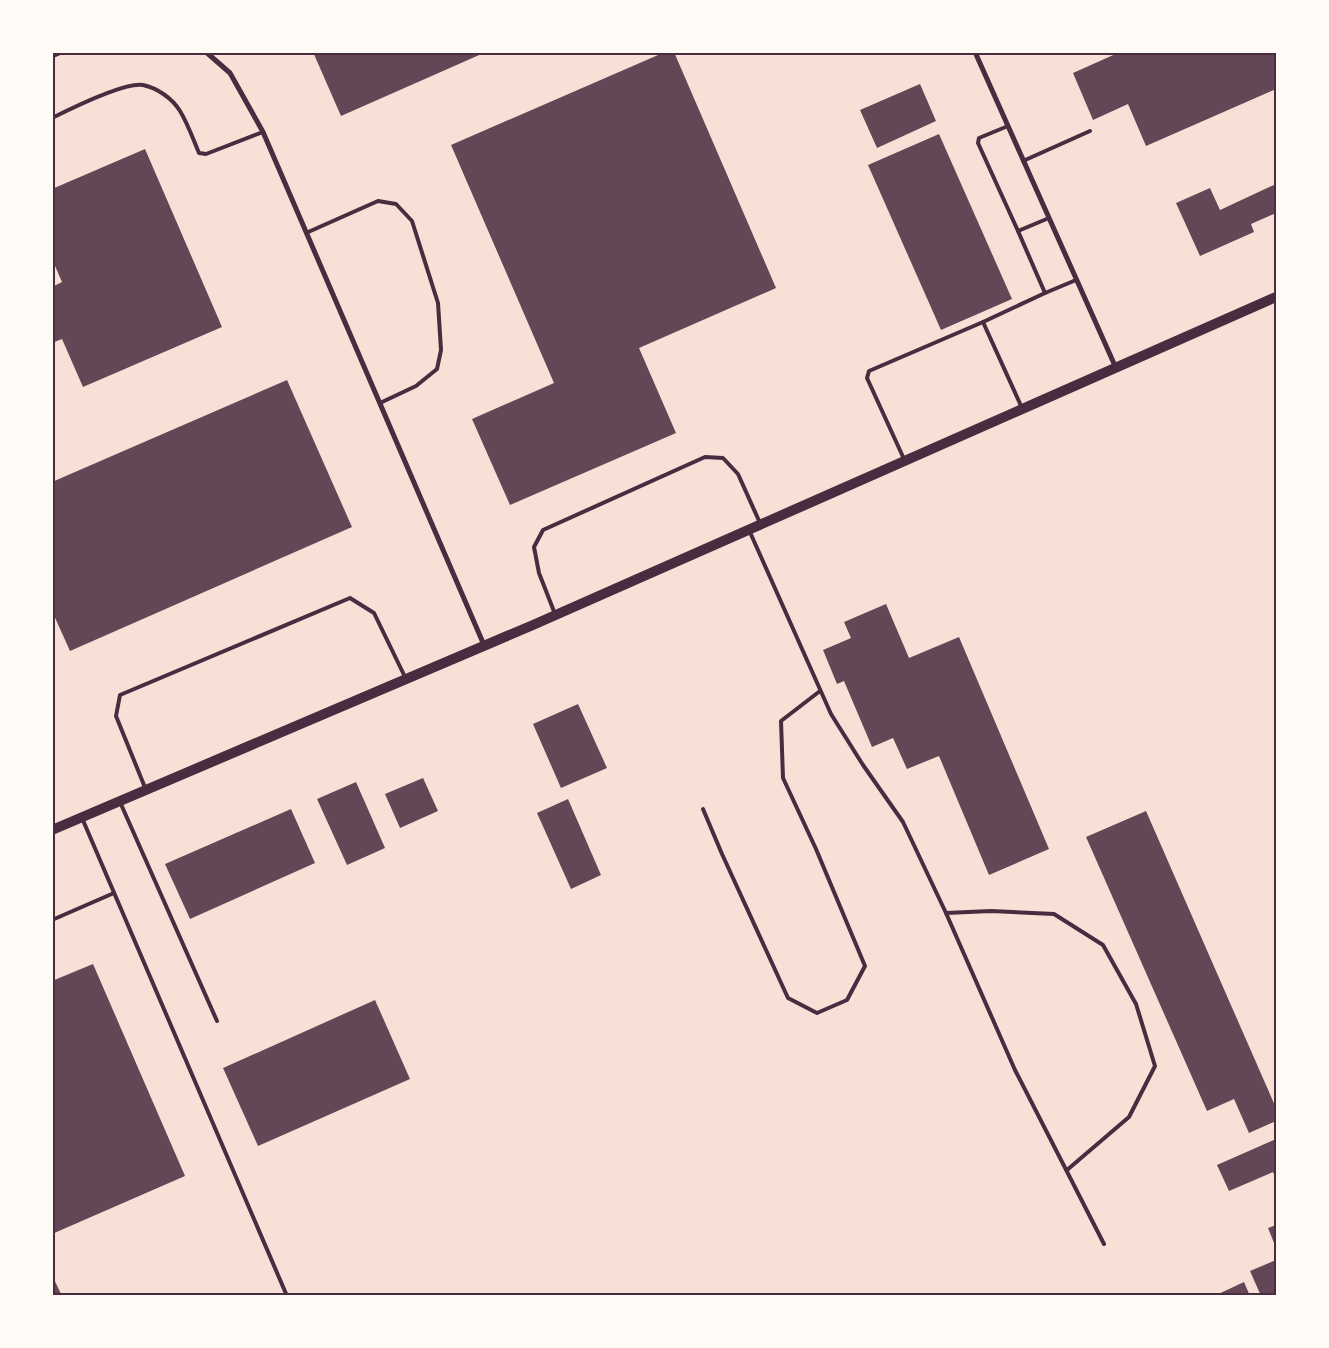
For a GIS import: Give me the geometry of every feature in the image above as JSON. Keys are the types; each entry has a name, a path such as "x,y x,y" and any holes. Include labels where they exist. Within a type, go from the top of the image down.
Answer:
{"main road":[{"path":"52,830 556,615 1276,297"}],"street":[{"path":"52,56 61,52"},
{"path":"206,52 230,73 263,132 484,645"},
{"path":"975,52 1116,368"}],"lane":[{"path":"52,118 121,88 141,85 164,93 179,110 199,153 206,154 263,132"},
{"path":"1008,126 979,138 978,143 1045,293"},
{"path":"1023,161 1090,131"},
{"path":"306,233 378,201 396,204 412,221 438,303 441,350 437,369 416,386 380,403"},
{"path":"1018,231 1049,218"},
{"path":"905,461 867,378 869,371 1076,280"},
{"path":"983,322 1022,410"},
{"path":"556,615 539,573 534,548 543,530 696,462 706,458 723,458 738,474 760,525"},
{"path":"749,530 831,714 863,765 903,822 946,913 1015,1070 1104,1244"},
{"path":"146,790 116,716 120,695 350,598 374,613 406,679"},
{"path":"703,808 788,998 817,1013 847,1000 865,966 816,848 783,778 780,721 820,691"},
{"path":"120,802 217,1020"},
{"path":"82,818 287,1296"},
{"path":"52,920 114,893"},
{"path":"946,913 991,911 1054,914 1104,945 1136,1004 1155,1066 1129,1118 1067,1170"}],"building":[{"path":"313,52 486,52 341,116"},
{"path":"665,52 674,52 776,288 639,348 676,433 510,505 472,419 554,383 451,145"},
{"path":"1120,52 1273,52 1276,61 1276,89 1146,146 1128,104 1093,120 1073,73"},
{"path":"920,84 936,121 877,148 860,110"},
{"path":"939,134 1012,299 941,330 868,165"},
{"path":"145,149 222,327 83,387 62,339 52,343 52,287 62,282 52,259 52,189"},
{"path":"1276,184 1276,213 1251,224 1254,232 1200,256 1176,203 1210,188 1220,210"},
{"path":"287,380 352,527 70,651 52,611 52,482"},
{"path":"886,604 909,658 959,637 1049,849 989,875 939,756 907,769 893,738 872,747 844,681 837,684 823,650 851,638 844,622"},
{"path":"578,704 607,768 561,788 533,724"},
{"path":"423,778 438,811 400,828 385,794"},
{"path":"356,782 385,848 347,865 317,799"},
{"path":"568,799 601,875 571,889 537,813"},
{"path":"291,809 315,863 190,919 165,864"},
{"path":"1146,811 1276,1108 1276,1121 1249,1133 1234,1099 1207,1111 1086,837"},
{"path":"93,964 185,1176 52,1234 52,981"},
{"path":"375,1000 410,1079 258,1146 223,1068"},
{"path":"1276,1139 1276,1180 1273,1172 1229,1191 1217,1165"},
{"path":"1276,1225 1276,1248 1268,1228"},
{"path":"1276,1260 1276,1296 1261,1296 1250,1271"},
{"path":"52,1275 62,1296 52,1296"},
{"path":"1244,1282 1250,1296 1214,1296"}]}
